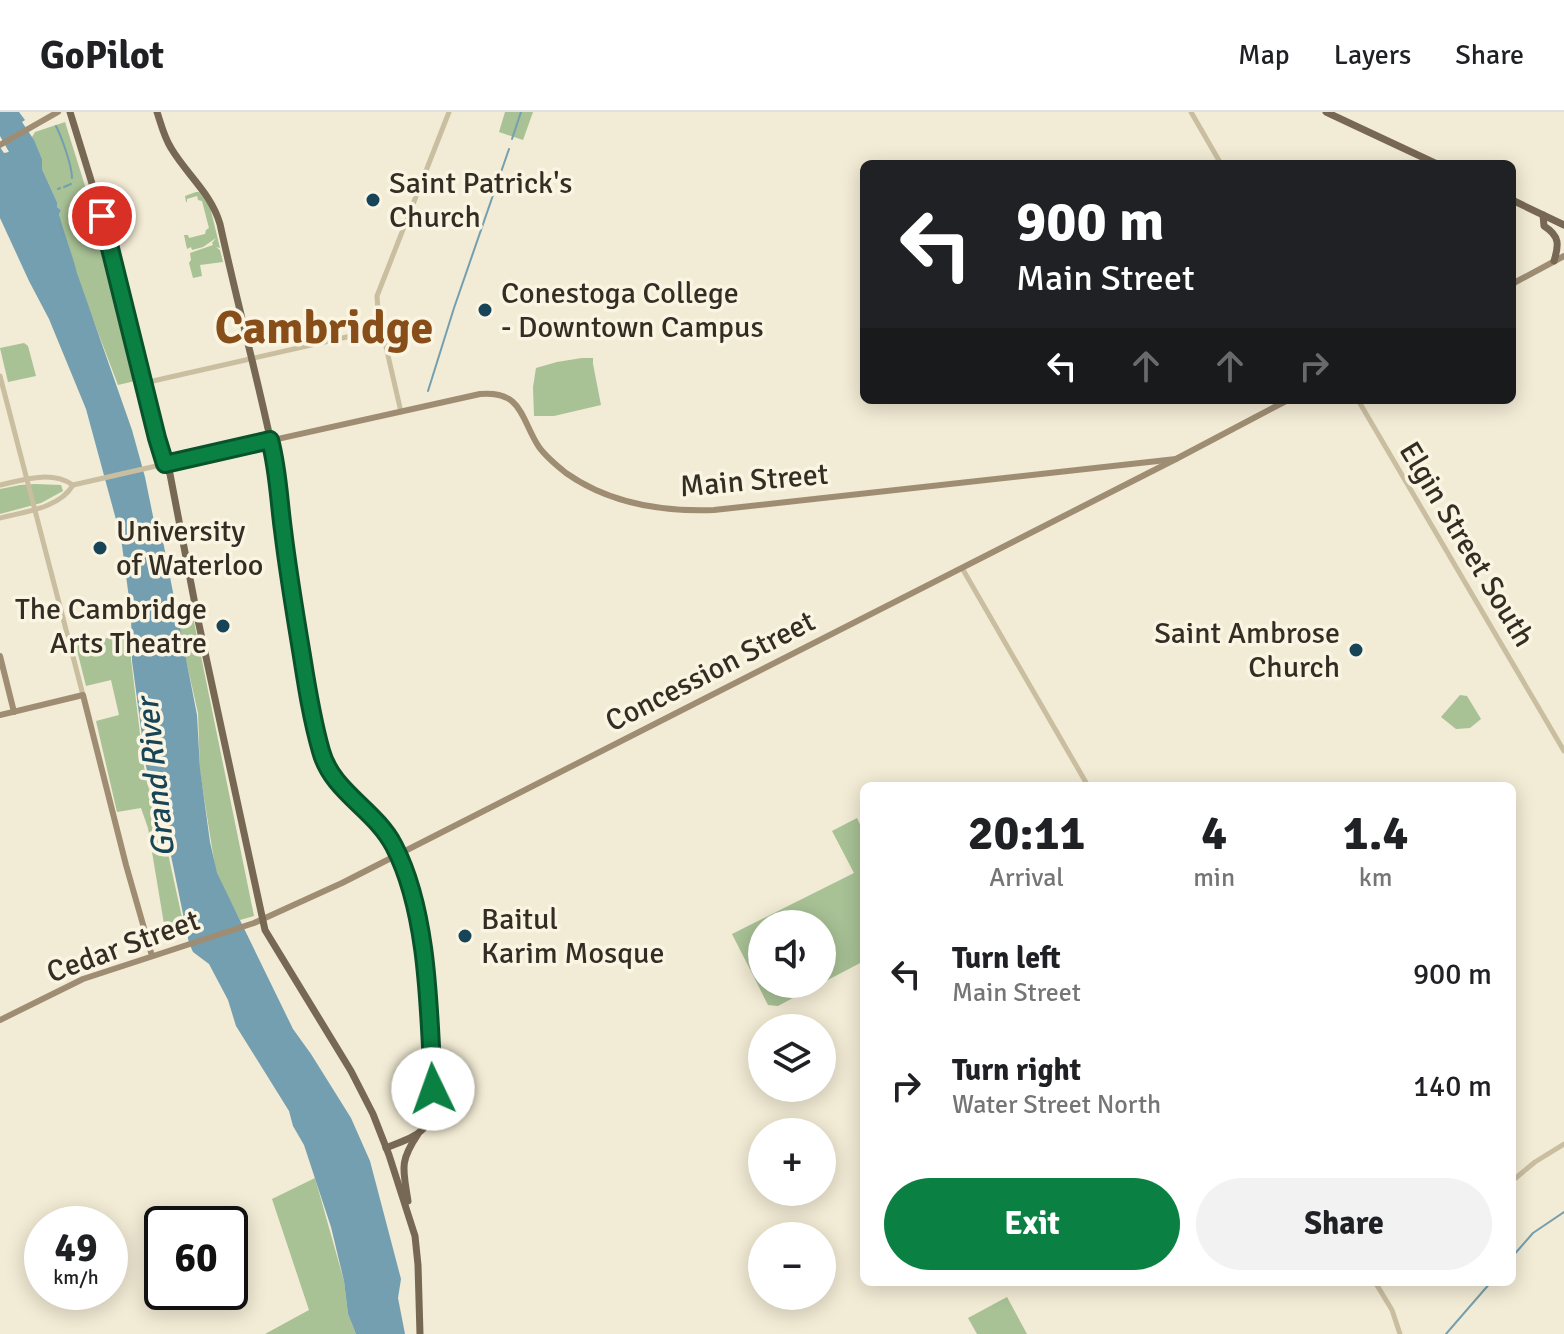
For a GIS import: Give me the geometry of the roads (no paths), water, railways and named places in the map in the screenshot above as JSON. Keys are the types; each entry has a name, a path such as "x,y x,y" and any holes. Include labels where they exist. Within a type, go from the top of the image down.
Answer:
{"main road":[{"path":"0,145 58,112"},
{"path":"70,112 102,216 162,457 170,474 265,930 367,1099 386,1148 415,1236 420,1334"},
{"path":"157,112 166,141 216,209 270,440 298,632 321,754 335,781 375,819 393,844 408,876 414,899 425,973 433,1102 428,1123 408,1149 403,1163 410,1219"},
{"path":"1326,112 1428,160"},
{"path":"1516,202 1564,225"},
{"path":"1543,215 1544,226 1558,242 1554,261"},
{"path":"1516,282 1564,256"},
{"name":"Main Street","path":"165,464 480,394 494,394 516,404 546,456 575,479 597,491 624,502 685,511 725,509 1176,459 1280,404"},
{"name":"Concession Street","path":"263,920 342,883 1176,459"},
{"path":"0,656 14,712"},
{"path":"0,715 83,695 152,956"},
{"name":"Cedar Street","path":"0,1020 83,979 263,920"},
{"path":"386,1148 419,1132"}],"street":[{"path":"401,412 377,301 449,112"},
{"path":"1191,112 1219,160"},
{"path":"144,383 382,329"},
{"path":"0,376 83,695"},
{"name":"Elgin Street South","path":"1360,404 1564,751"},
{"name":"Main Street","path":"73,485 165,464"},
{"path":"0,485 38,477 69,481 73,485 66,494 46,506 0,518"},
{"path":"962,568 1086,782"},
{"path":"1516,1178 1564,1144"},
{"path":"1377,1286 1392,1310 1400,1334"}],"water":[{"name":"Grand River","path":"0,112 19,112 42,159 42,169 61,210 59,214 77,273 132,430 156,531 161,531 197,715 200,769 217,873 293,1029 351,1118 370,1161 401,1279 398,1298 405,1334 356,1334 348,1314 344,1281 331,1227 304,1145 289,1111 236,1026 228,1000 209,964 193,952 189,943 163,817 146,766 132,661 131,613 121,538 86,409 49,319 0,218 0,147 4,153 9,152 0,136"}],"waterway":[{"path":"512,139 521,112"},
{"path":"56,126 72,178"},
{"path":"428,391 509,149"},
{"path":"64,187 71,184"},
{"path":"1516,1252 1533,1233 1564,1212"},
{"path":"1446,1334 1488,1286"}],"place":[{"name":"Saint Patrick's Church","path":"373,200"},
{"name":"Conestoga College - Downtown Campus","path":"485,310"},
{"name":"University of Waterloo","path":"100,548"},
{"name":"The Cambridge Arts Theatre","path":"223,626"},
{"name":"Saint Ambrose Church","path":"1356,650"},
{"name":"Baitul Karim Mosque","path":"465,936"}],"district":[{"name":"Cambridge","path":"324,327"}]}
